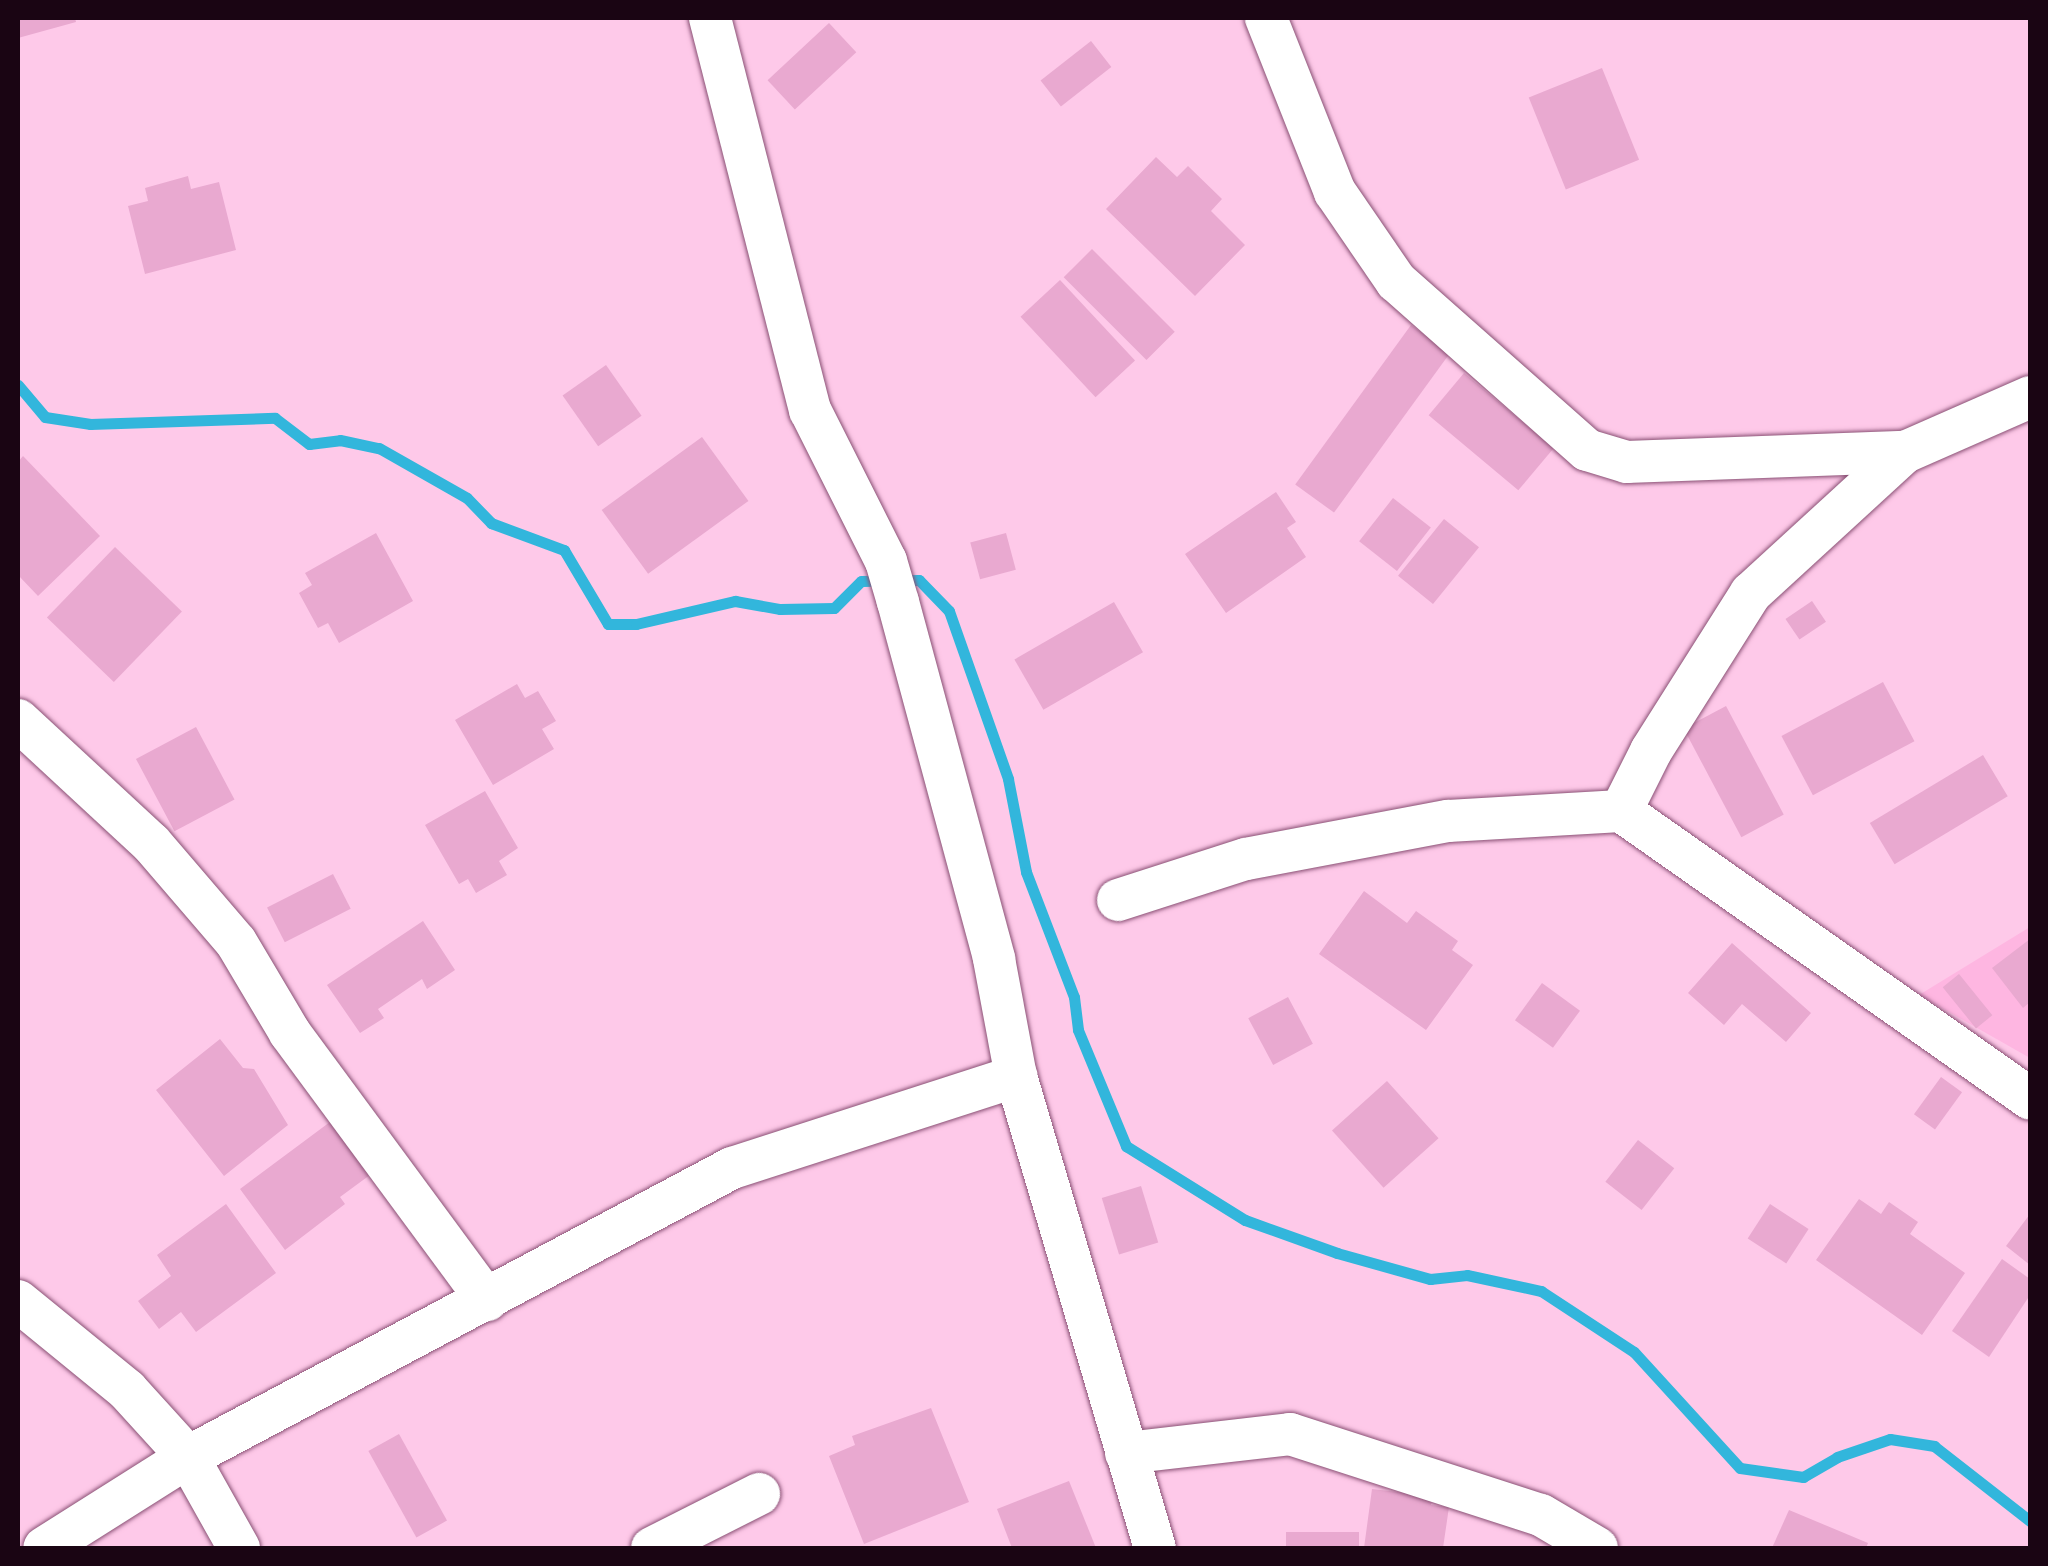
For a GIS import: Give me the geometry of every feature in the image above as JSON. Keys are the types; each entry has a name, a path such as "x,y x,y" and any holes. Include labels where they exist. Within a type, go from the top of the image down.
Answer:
{"street":[{"path":"710,18 810,410 886,561 898,602 994,959 1016,1076 1155,1548"},
{"path":"1266,18 1335,192 1396,281 1587,450 1628,462 1905,452"},
{"path":"1621,811 1651,751 1752,593 1905,452 2030,397"},
{"path":"18,720 150,843 236,942 290,1033 487,1300"},
{"path":"1118,900 1246,859 1448,820 1621,811 2030,1098"},
{"path":"44,1548 188,1457 732,1168 1016,1076"},
{"path":"18,1301 127,1390 188,1457 240,1548"},
{"path":"1126,1452 1290,1434 1540,1515 1597,1548"},
{"path":"652,1548 759,1494"}],"shaded area":[{"path":"2030,927 2030,1058 1919,995"}],"building":[{"path":"18,18 75,18 76,22 18,38"},
{"path":"829,23 856,52 795,110 768,80"},
{"path":"1091,41 1111,67 1061,106 1041,80"},
{"path":"1602,68 1639,160 1566,189 1529,98"},
{"path":"1156,157 1177,177 1188,166 1222,199 1211,211 1245,245 1195,296 1106,209"},
{"path":"188,176 191,189 219,182 236,250 145,274 128,206 148,201 145,188"},
{"path":"1092,249 1175,332 1146,360 1064,277"},
{"path":"1060,280 1135,360 1096,397 1021,317"},
{"path":"1411,325 1450,353 1334,513 1295,484"},
{"path":"606,365 642,416 598,446 563,395"},
{"path":"1464,373 1554,448 1518,490 1429,415"},
{"path":"702,437 748,501 648,574 602,510"},
{"path":"23,456 100,536 38,596 18,575 18,462"},
{"path":"1276,492 1296,522 1287,528 1306,557 1226,613 1185,554"},
{"path":"1393,498 1431,528 1397,571 1359,541"},
{"path":"1444,519 1479,547 1433,604 1398,576"},
{"path":"376,533 413,601 339,643 328,623 318,628 299,593 312,585 305,573"},
{"path":"1006,533 1016,570 980,579 970,543"},
{"path":"115,547 182,612 114,682 47,617"},
{"path":"1812,601 1826,622 1799,640 1785,619"},
{"path":"1114,602 1143,652 1043,710 1014,660"},
{"path":"1883,682 1914,741 1813,795 1781,736"},
{"path":"517,684 525,698 538,691 556,721 542,729 554,749 493,785 455,720"},
{"path":"1726,706 1784,815 1741,837 1684,729"},
{"path":"196,727 234,799 174,831 136,759"},
{"path":"1983,755 2008,796 1895,864 1870,823"},
{"path":"485,791 518,848 499,861 507,875 476,893 468,879 459,884 425,825"},
{"path":"333,874 351,909 285,942 267,908"},
{"path":"1364,891 1407,923 1416,911 1458,941 1452,950 1473,965 1426,1030 1319,954"},
{"path":"423,921 455,970 427,989 422,979 378,1009 384,1018 360,1033 327,985"},
{"path":"2030,939 2030,1002 2023,1008 1992,968"},
{"path":"1732,943 1811,1013 1786,1042 1742,1004 1724,1025 1688,993"},
{"path":"1959,974 1992,1015 1976,1028 1943,987"},
{"path":"1542,983 1580,1011 1553,1048 1515,1020"},
{"path":"1288,997 1313,1044 1273,1065 1248,1018"},
{"path":"220,1039 243,1068 254,1069 288,1125 224,1176 156,1090"},
{"path":"1941,1077 1962,1092 1935,1129 1914,1114"},
{"path":"1387,1081 1439,1138 1384,1188 1332,1131"},
{"path":"334,1119 374,1172 340,1197 345,1204 285,1250 240,1189"},
{"path":"1638,1140 1674,1168 1642,1210 1605,1182"},
{"path":"1141,1186 1158,1242 1119,1254 1102,1198"},
{"path":"1859,1199 1881,1214 1889,1202 1918,1222 1910,1234 1965,1273 1922,1335 1816,1260"},
{"path":"226,1204 276,1273 196,1332 181,1312 159,1329 138,1301 171,1276 157,1255"},
{"path":"1770,1204 1809,1229 1786,1263 1748,1238"},
{"path":"2030,1214 2030,1265 2006,1246"},
{"path":"2002,1259 2030,1279 2030,1295 1989,1357 1952,1331"},
{"path":"931,1408 969,1502 864,1544 829,1456 855,1445 852,1436"},
{"path":"399,1434 447,1521 416,1538 368,1451"},
{"path":"1069,1481 1096,1548 1012,1548 997,1509"},
{"path":"1372,1489 1432,1496 1431,1505 1449,1507 1443,1548 1364,1548"},
{"path":"1789,1510 1868,1543 1866,1548 1772,1548"},
{"path":"1286,1532 1359,1532 1359,1548 1286,1548"}],"waterway":[{"path":"18,385 45,417 90,424 275,418 309,444 340,440 379,448 467,498 491,523 564,550 608,624 636,624 735,601 780,609 834,608 861,581 919,580 949,611 1008,779 1026,872 1074,997 1078,1030 1126,1146 1245,1220 1337,1253 1430,1279 1467,1275 1541,1291 1634,1352 1740,1468 1803,1477 1837,1457 1890,1439 1934,1446 2030,1521"}]}
